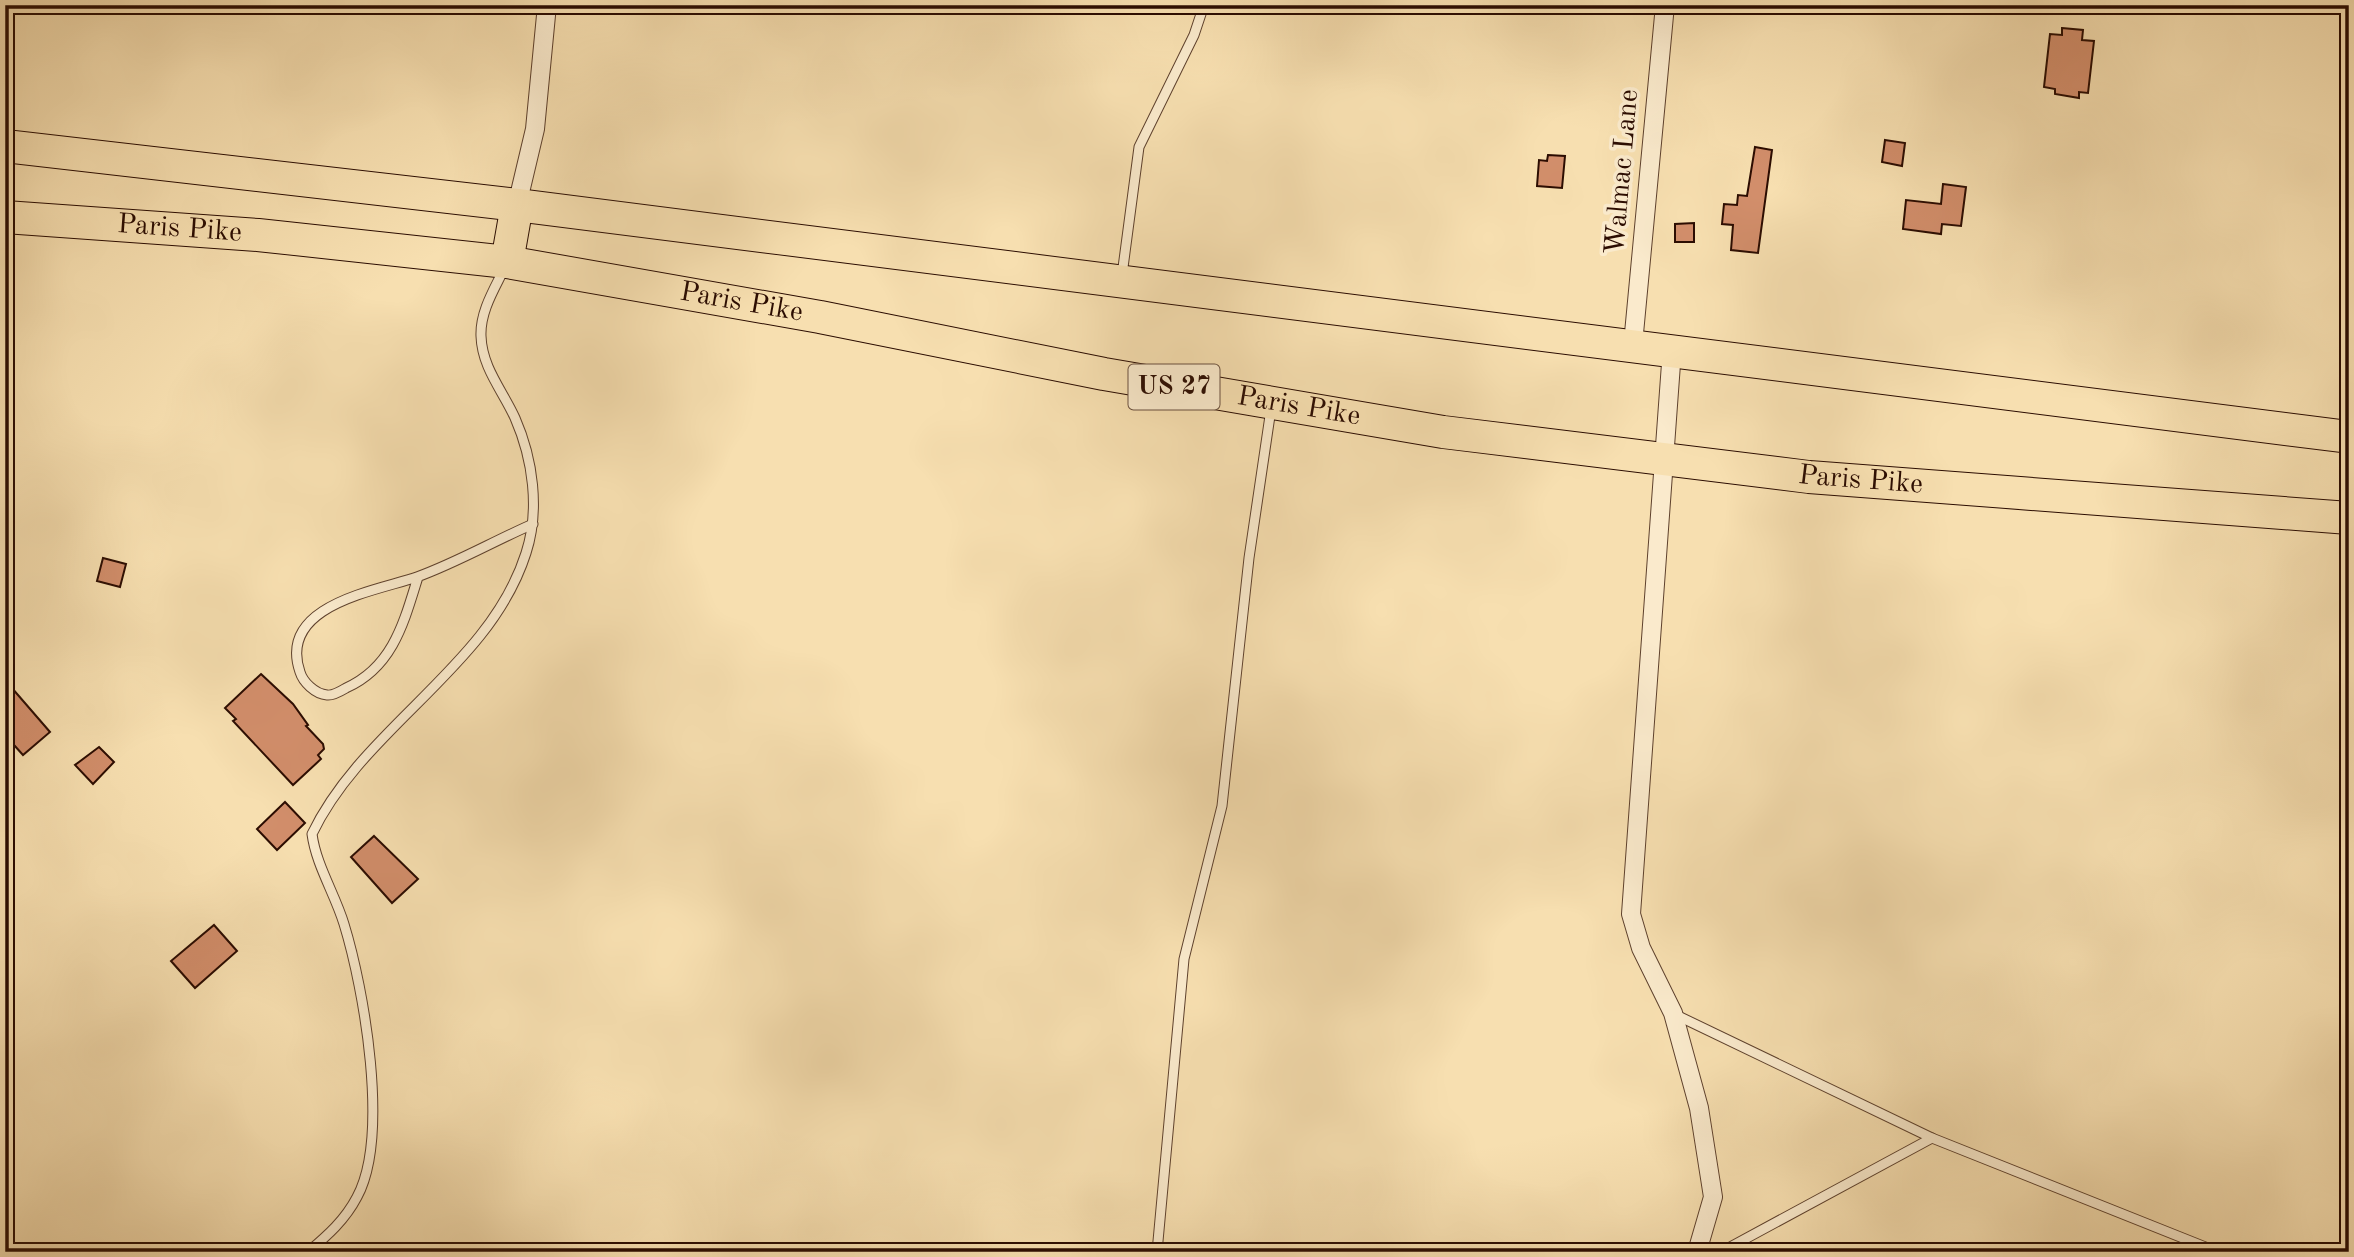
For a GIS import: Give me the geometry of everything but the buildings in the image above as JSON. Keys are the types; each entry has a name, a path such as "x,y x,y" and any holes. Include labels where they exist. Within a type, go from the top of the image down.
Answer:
{"highway":[{"path":"5,146 517,205 1122,280 2349,437"},
{"path":"507,262 517,205"},
{"name":"Paris Pike","path":"5,217 258,235 507,262 820,317 1104,374 1443,432 1809,477 2349,518"}],"street":[{"path":"517,205 535,129 547,5"},
{"name":"Walmac Lane","path":"1633,344 1665,5"},
{"path":"1672,350 1630,914 1641,948 1673,1013 1699,1108 1713,1196 1697,1252"}],"lane":[{"path":"1122,280 1139,147 1194,35 1204,5"},
{"path":"308,1252 337,1228 358,1196 371,1154 369,1043 363,994 343,920 312,834 343,784 495,617 526,555 533,524 530,461 515,417 498,390 484,357 481,336 483,313 507,262"},
{"path":"1157,1252 1184,960 1222,806 1251,545 1272,404"},
{"path":"418,576 398,637 385,660 371,673 341,691 328,696 315,691 301,676 297,662 298,645 319,612 351,595 418,576 533,524"},
{"path":"1673,1013 1932,1138 2218,1252"},
{"path":"1721,1252 1932,1138"}]}
